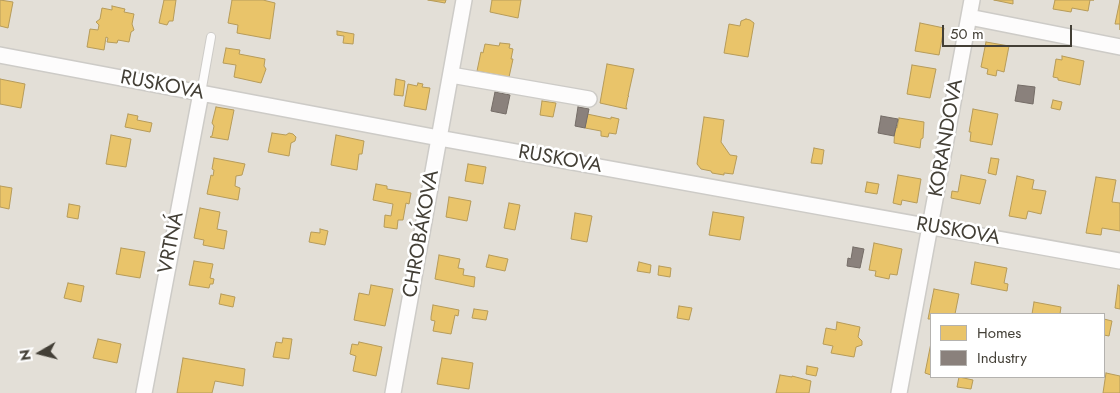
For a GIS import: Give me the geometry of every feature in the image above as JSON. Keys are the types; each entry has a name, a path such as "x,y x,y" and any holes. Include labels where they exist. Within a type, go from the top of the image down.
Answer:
{"street":[{"name":"CHROBÁKOVA","path":"393,393 464,0"},
{"name":"KORANDOVA","path":"899,393 972,0"},
{"path":"969,17 1120,47"},
{"name":"RUSKOVA","path":"0,55 439,138 1120,261"},
{"path":"450,75 589,99"},
{"name":"VRTNÁ","path":"144,393 201,93"}],"lane":[{"path":"201,93 211,37"}],"shaded area":[{"path":"0,0 1120,0 1120,393 0,393"}],"building: Homes":[{"path":"0,0 13,2 8,28 0,26"},
{"path":"164,0 176,0 173,21 169,21 167,25 159,23"},
{"path":"232,0 263,0 275,3 270,39 237,33 238,25 228,23"},
{"path":"428,0 446,0 445,3"},
{"path":"492,0 521,0 518,18 490,12"},
{"path":"994,0 1013,0 1013,4"},
{"path":"1055,0 1090,0 1088,11 1072,8 1071,12 1053,9"},
{"path":"1120,0 1120,24 1115,24"},
{"path":"112,6 125,9 124,12 134,14 132,24 134,30 131,32 129,42 118,40 117,43 107,42 108,38 106,37 104,50 87,47 90,29 98,30 99,25 96,22 100,19 102,8 112,10"},
{"path":"746,19 754,23 748,57 724,53 729,24 740,26 741,21"},
{"path":"920,23 944,28 939,55 915,51"},
{"path":"337,31 354,34 353,44 343,43 344,36 337,35"},
{"path":"986,42 1009,46 1004,72 997,70 996,76 987,74 988,69 981,67"},
{"path":"500,43 510,44 509,48 513,49 509,77 477,71 481,52 483,53 485,44 499,46"},
{"path":"226,48 240,50 239,54 265,59 264,66 266,69 261,83 234,77 236,65 223,63"},
{"path":"1062,56 1084,61 1080,85 1053,77 1056,59 1062,60"},
{"path":"607,64 634,69 627,109 600,103"},
{"path":"912,65 936,69 930,98 907,94"},
{"path":"0,79 25,84 21,108 0,104"},
{"path":"396,79 405,81 403,96 394,95"},
{"path":"418,83 423,84 422,87 430,88 426,110 404,106 408,84 417,86"},
{"path":"1053,100 1062,102 1060,110 1051,108"},
{"path":"542,101 556,103 553,117 540,115"},
{"path":"216,107 234,110 228,140 210,137 212,136 214,126 212,123"},
{"path":"973,109 998,114 992,145 970,141 971,132 969,132"},
{"path":"128,114 138,116 137,120 152,123 150,132 125,127"},
{"path":"587,114 619,119 616,134 609,133 608,137 601,136 601,131 585,128"},
{"path":"704,117 724,120 721,142 730,155 737,156 733,174 712,173 711,171 701,169 697,164"},
{"path":"899,118 924,122 920,148 894,143 895,127 897,128"},
{"path":"272,133 286,135 289,133 296,137 295,141 291,143 289,156 268,152"},
{"path":"111,135 131,139 126,167 106,164"},
{"path":"336,135 364,141 362,154 359,154 357,170 331,165"},
{"path":"814,148 824,150 822,164 811,163"},
{"path":"214,158 245,164 242,175 236,176 235,186 240,188 238,200 207,194 211,175 213,176"},
{"path":"991,158 999,159 996,175 988,173"},
{"path":"468,164 486,167 483,184 465,181"},
{"path":"898,175 921,179 917,203 902,200 901,205 893,203"},
{"path":"961,175 986,180 980,204 951,198 952,191 958,192"},
{"path":"1017,176 1034,180 1032,189 1046,191 1041,214 1028,211 1026,219 1009,216"},
{"path":"1096,177 1116,180 1112,202 1120,203 1120,231 1102,228 1101,235 1086,233"},
{"path":"867,182 879,184 877,194 865,192"},
{"path":"376,184 387,186 387,189 411,193 409,204 406,203 403,220 398,220 397,229 384,227 385,215 391,216 393,204 373,200"},
{"path":"0,186 12,188 9,209 0,207"},
{"path":"449,197 471,201 467,221 446,217"},
{"path":"509,203 520,205 515,230 504,228"},
{"path":"69,204 80,206 78,219 67,217"},
{"path":"200,208 220,212 217,229 227,231 224,249 203,245 204,240 194,238"},
{"path":"713,212 744,217 740,240 709,235"},
{"path":"575,213 592,216 587,242 571,239"},
{"path":"320,229 328,231 325,245 309,242 311,232 320,233"},
{"path":"874,243 902,249 897,275 890,274 889,279 875,276 876,271 869,270"},
{"path":"121,248 145,252 140,278 116,274"},
{"path":"439,255 460,259 458,268 464,269 463,275 475,277 474,287 435,279"},
{"path":"489,255 508,259 505,271 486,267"},
{"path":"194,261 213,264 210,278 214,279 213,284 210,284 209,288 189,285"},
{"path":"639,262 651,265 650,273 637,271"},
{"path":"975,262 1007,268 1004,283 1008,284 1007,291 971,284"},
{"path":"659,266 671,268 670,277 658,275"},
{"path":"68,283 84,286 81,302 64,298"},
{"path":"371,285 393,289 385,326 354,320 359,293 369,295"},
{"path":"1118,285 1120,286 1120,309 1115,308"},
{"path":"934,289 959,294 955,313 930,313 930,319 928,319"},
{"path":"221,294 235,297 233,307 219,304"},
{"path":"1034,302 1061,307 1060,313 1032,313"},
{"path":"433,305 459,310 458,316 455,315 451,334 433,331 435,321 431,320 431,317"},
{"path":"679,306 692,308 689,320 677,318"},
{"path":"474,309 488,311 486,320 472,318"},
{"path":"1105,319 1112,321 1109,336 1105,335"},
{"path":"837,322 860,327 858,337 862,341 862,345 856,347 854,357 831,353 833,346 823,344 826,328 836,330"},
{"path":"283,338 292,339 289,359 273,357 276,342 282,343"},
{"path":"98,339 121,344 117,363 93,358"},
{"path":"359,342 382,347 376,376 353,371 356,356 350,354 352,344 358,345"},
{"path":"930,348 930,375 925,373"},
{"path":"183,358 245,369 243,386 215,381 212,393 177,393"},
{"path":"442,358 473,363 469,389 437,384"},
{"path":"807,366 818,368 816,376 806,374"},
{"path":"1106,373 1120,376 1120,393 1103,393"},
{"path":"780,375 811,381 809,393 776,393"},
{"path":"959,378 973,380 971,389 957,387"}],"building: Industry":[{"path":"1018,85 1035,87 1033,104 1015,101"},
{"path":"495,92 510,95 506,114 491,111"},
{"path":"578,107 589,109 585,128 575,126"},
{"path":"881,116 898,119 894,136 878,133"},
{"path":"853,247 864,249 860,268 847,266 848,258 851,259"}]}
